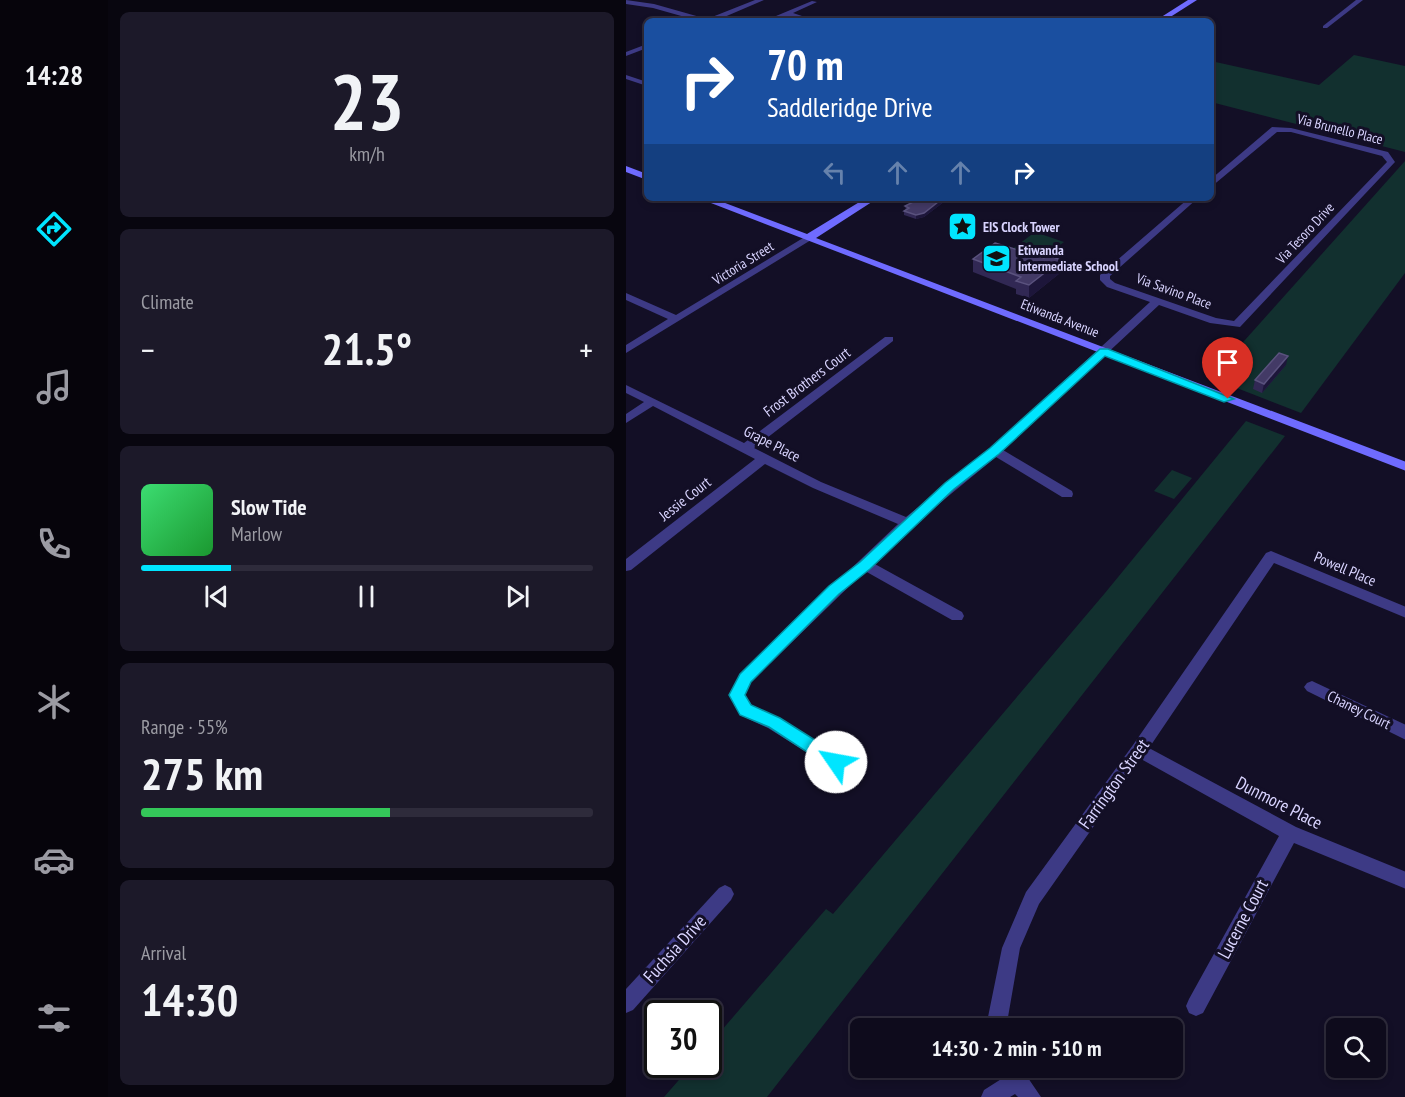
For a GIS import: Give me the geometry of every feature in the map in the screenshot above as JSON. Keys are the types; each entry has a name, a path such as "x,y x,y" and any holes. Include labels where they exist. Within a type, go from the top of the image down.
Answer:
{"street":[{"path":"715,18 761,0"},
{"path":"1163,18 1193,0"},
{"path":"1325,27 1360,0"},
{"path":"626,2 654,6 696,18"},
{"path":"774,18 814,2"},
{"path":"785,13 803,18"},
{"path":"626,54 644,47"},
{"path":"626,77 644,83"},
{"name":"Via Brunello Place","path":"1214,181 1275,129 1385,154 1390,158"},
{"name":"Via Tesoro Drive","path":"1236,325 1391,162 1390,158"},
{"path":"626,169 644,176"},
{"name":"Etiwanda Avenue","path":"711,201 1406,467"},
{"name":"Victoria Street","path":"626,350 868,201"},
{"name":"Via Savino Place","path":"1190,201 1105,274 1105,280 1111,285 1220,324 1236,325"},
{"path":"626,296 676,320"},
{"path":"836,762 774,723 746,710 737,695 745,678 834,590 865,565 907,523 995,451 1157,301"},
{"name":"Frost Brothers Court","path":"744,449 889,339"},
{"name":"Grape Place","path":"626,388 835,494 907,523"},
{"path":"626,419 652,402"},
{"path":"995,451 1067,494"},
{"name":"Jessie Court","path":"626,566 763,459"},
{"name":"Powell Place","path":"1271,556 1406,613"},
{"name":"Farrington Street","path":"998,1018 1011,948 1032,898 1139,750 1271,556"},
{"path":"865,565 957,616"},
{"name":"Chaney Court","path":"1312,687 1406,734"},
{"name":"Dunmore Place","path":"1139,750 1290,833 1406,881"},
{"name":"Lucerne Court","path":"1196,1006 1290,833"},
{"name":"Fuchsia Drive","path":"626,1003 725,894"},
{"path":"991,1097 1021,1082"}],"green space":[{"path":"1354,55 1405,66 1405,152 1214,103 1214,62 1319,85"},
{"path":"1405,161 1405,273 1301,413 1211,378"},
{"path":"1035,232 1064,242 1036,264 1007,253"},
{"path":"1246,421 1285,436 767,1097 664,1097 681,1078 722,1078 722,1030 826,909 833,914 1105,593"},
{"path":"1172,470 1192,478 1174,499 1154,491"}],"building":[{"path":"915,201 939,201 924,213 916,215 904,211 909,208 905,206"},
{"path":"995,243 1044,258 1048,255 1061,260 1029,285 1016,281 1021,277 973,259"},
{"path":"1279,353 1288,356 1264,384 1255,380"}],"place":[{"name":"EIS Clock Tower","path":"962,227"},
{"name":"Etiwanda Intermediate School","path":"997,258"}],"route":[{"path":"836,762 774,723 746,710 737,695 745,678 834,590 865,565 907,523 949,486 995,451 1104,351 1228,399"}]}
